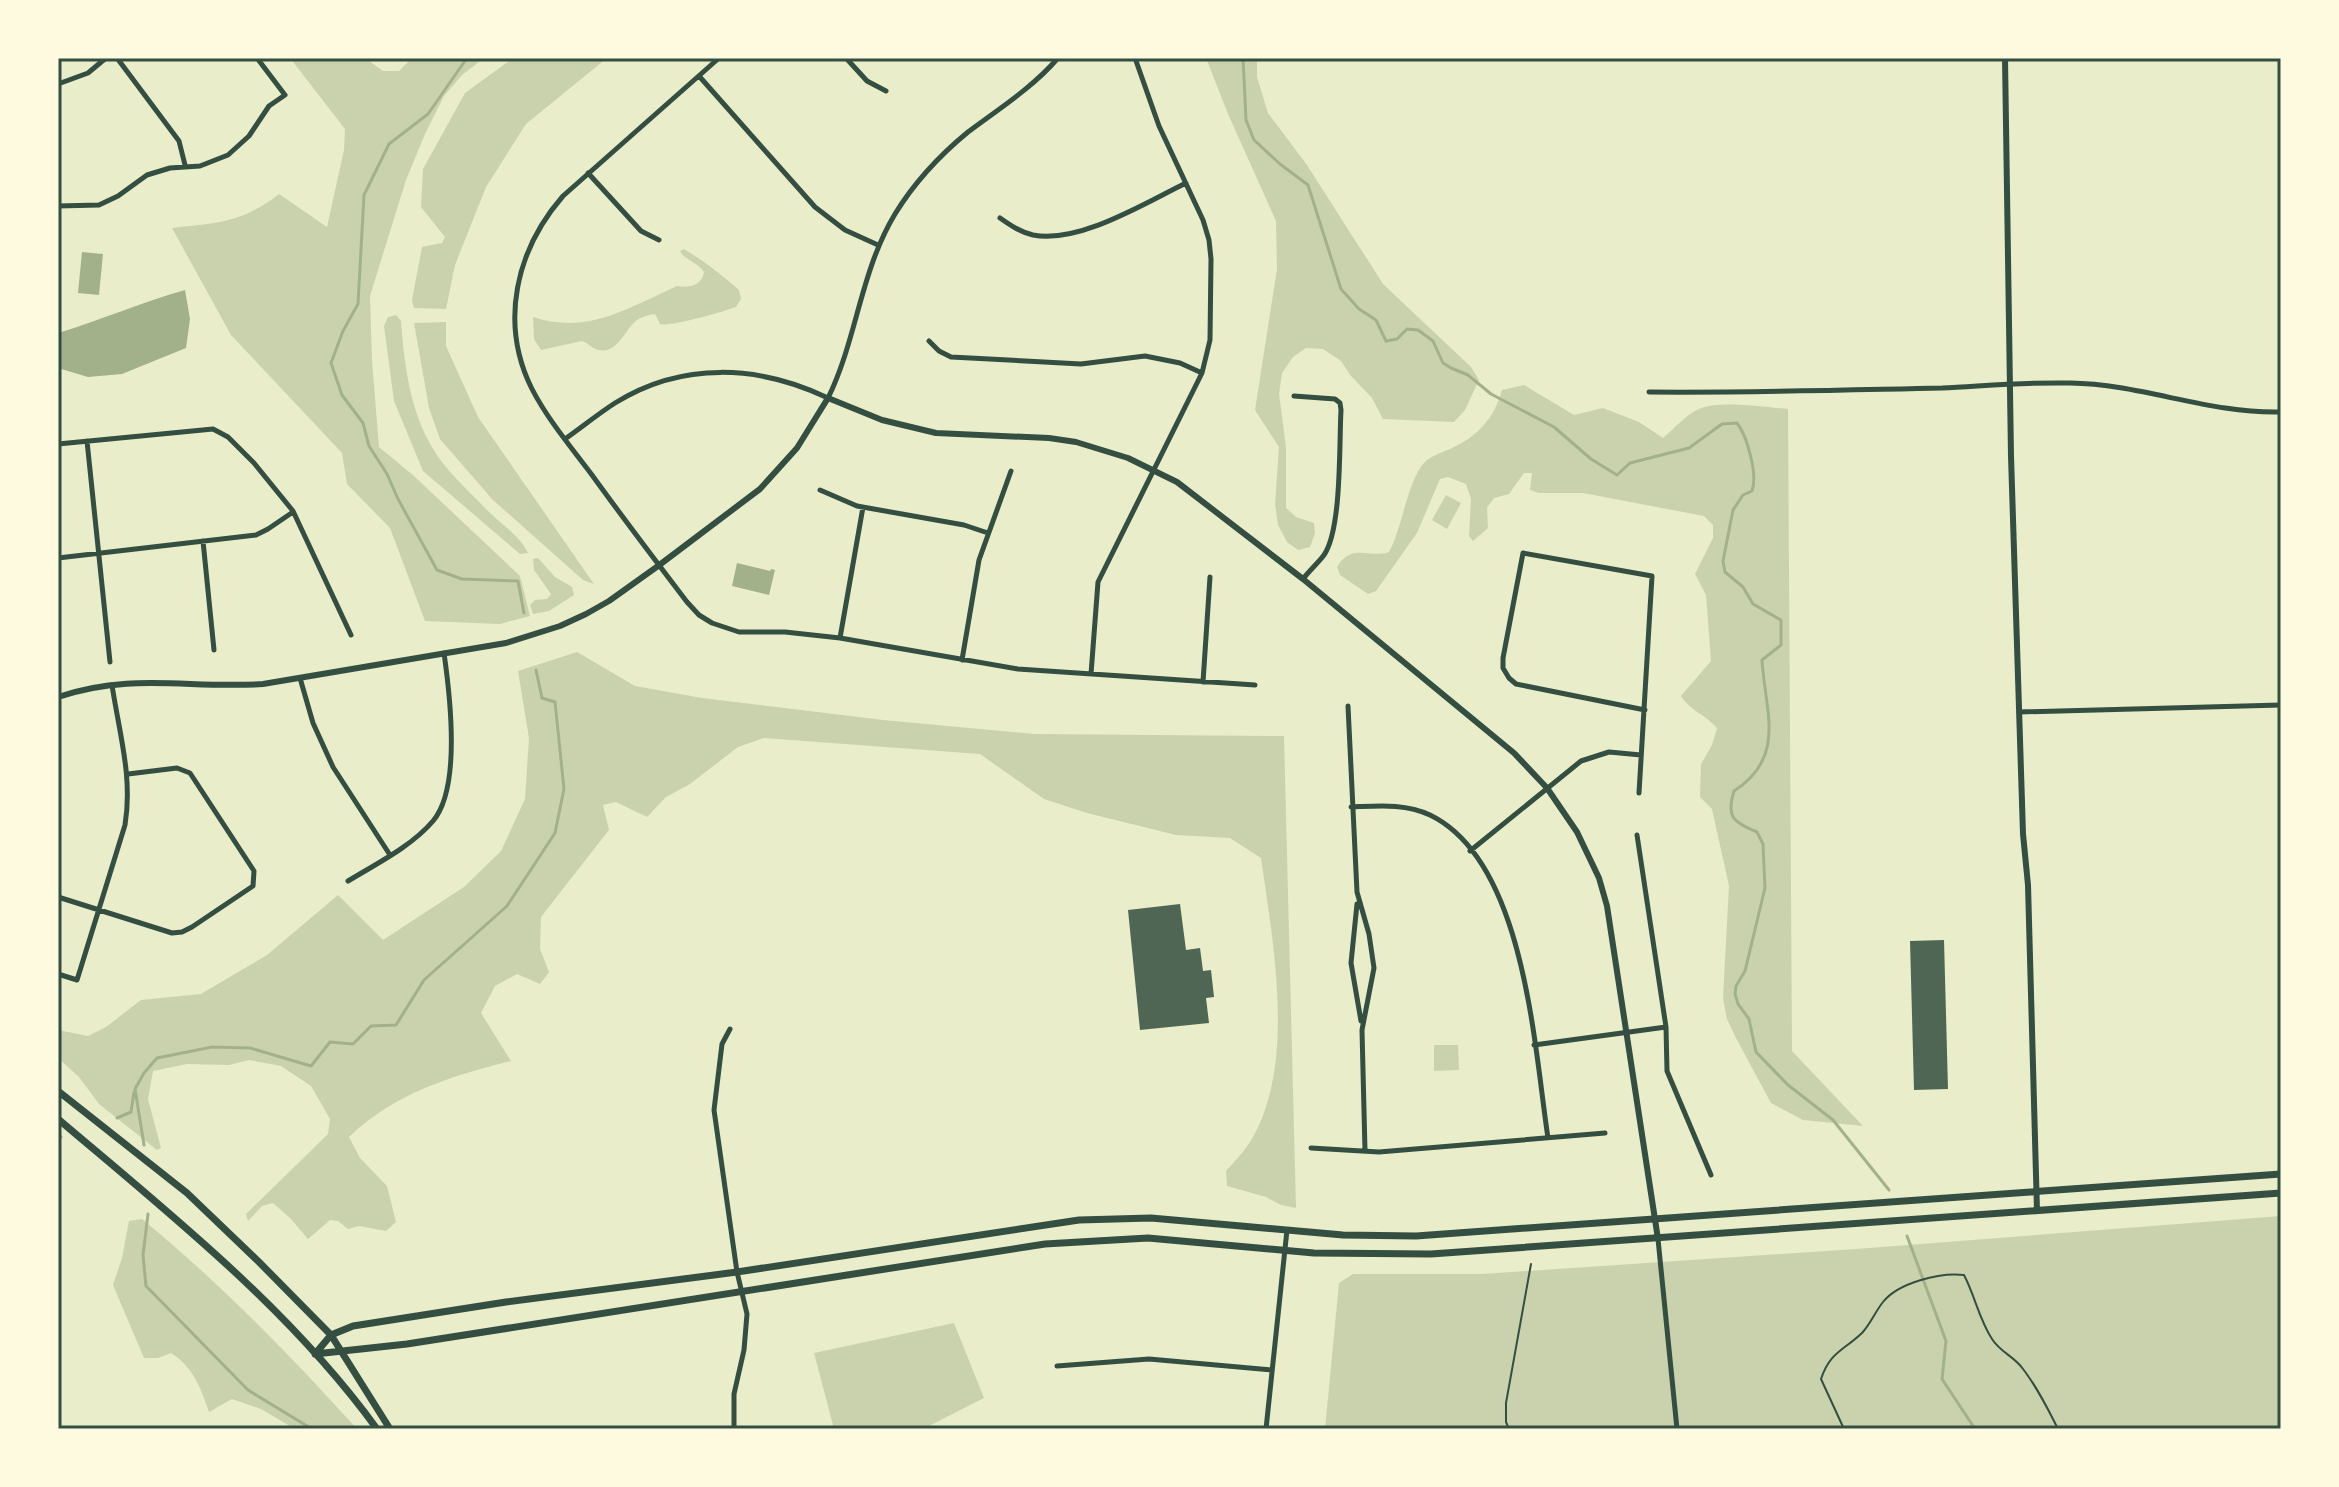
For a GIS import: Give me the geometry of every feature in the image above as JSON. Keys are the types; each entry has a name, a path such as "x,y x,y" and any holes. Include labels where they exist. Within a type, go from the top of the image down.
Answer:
{"main road":[{"path":"58,1091 187,1193 331,1335 390,1429"},
{"path":"58,1119 180,1222 315,1354 377,1429"},
{"path":"315,1354 331,1335 353,1326 1079,1220 1151,1218 1343,1235 1416,1236 2281,1174"},
{"path":"315,1354 407,1344 1045,1244 1095,1239 1148,1238 1285,1250 1431,1254 2281,1193"}],"street":[{"path":"58,84 88,73 106,58"},
{"path":"117,58 179,141 185,165"},
{"path":"58,206 99,205 118,196 147,175 185,165 200,166 228,155 249,136 269,106 285,95 257,58"},
{"path":"719,58 563,196 538,229 521,267 514,310 523,368 541,405 658,566 699,615 739,632 785,632 840,638 1018,669 1255,685"},
{"path":"846,58 867,81 886,91"},
{"path":"58,697 112,684 165,681 235,686 506,643 560,626 609,601 760,489 797,448 828,398 844,357 867,272 895,214 931,167 970,131 1026,90 1058,58"},
{"path":"1091,674 1098,582 1202,373 1210,340 1211,259 1203,220 1159,126 1135,58"},
{"path":"2005,58 2019,712 2028,885 2037,1211"},
{"path":"699,76 815,207 845,230 878,245"},
{"path":"588,173 641,231 659,240"},
{"path":"1000,218 1016,229 1034,235 1076,232 1186,183"},
{"path":"929,341 951,357 1081,364 1145,356 1180,363 1202,373"},
{"path":"565,439 636,392 678,377 746,372 793,383 857,412 907,427 971,436 1022,436 1076,442 1128,458 1154,469 1200,498 1514,753 1547,788 1577,832 1599,878 1614,934 1658,1239 1677,1429"},
{"path":"1649,392 1764,393 2071,383 2153,393 2205,407 2281,412"},
{"path":"1294,396 1335,399 1340,403 1341,410 1330,542 1324,555 1303,579"},
{"path":"58,444 213,429 228,437 293,511 351,635"},
{"path":"87,441 110,662"},
{"path":"962,660 979,560 1011,471"},
{"path":"820,490 863,507 964,525 988,533"},
{"path":"840,638 863,507"},
{"path":"58,558 256,535 293,511"},
{"path":"203,541 214,650"},
{"path":"1639,793 1645,710 1652,576 1523,553 1503,658 1503,668 1509,678 1516,684 1645,710"},
{"path":"1203,682 1210,577"},
{"path":"348,881 390,855 430,824 447,795 451,779 449,692 444,653"},
{"path":"300,678 321,744 390,855"},
{"path":"58,974 77,980 125,825 128,774 112,684"},
{"path":"2019,712 2281,705"},
{"path":"1348,706 1357,892 1351,963 1362,1030 1365,1151"},
{"path":"1470,851 1592,755 1609,752 1641,755"},
{"path":"58,897 164,931 182,932 248,892 255,878 254,871 190,773 177,768 128,774"},
{"path":"1351,807 1396,806 1428,814 1453,830 1496,891 1514,933 1523,971 1548,1138"},
{"path":"1637,835 1666,1027 1665,1057 1671,1085 1711,1175"},
{"path":"1357,892 1369,934 1374,968 1362,1030"},
{"path":"1534,1045 1666,1027"},
{"path":"730,1029 722,1044 714,1110 737,1272 747,1314 747,1331 734,1394 734,1429"},
{"path":"1311,1148 1365,1151 1605,1133"},
{"path":"1266,1429 1287,1230"},
{"path":"1057,1366 1149,1359 1272,1370"}],"path":[{"path":"1509,1429 1506,1403 1531,1264"},
{"path":"1844,1429 1821,1379 1826,1362 1861,1334 1882,1303 1896,1289 1906,1288 1929,1277 1953,1274 1964,1275 1992,1340 2004,1354 2021,1366 2058,1429"}],"shaded area":[{"path":"290,58 365,58 383,71 399,71 412,58 484,58 462,75 444,96 425,134 406,180 370,296 379,447 520,576 530,616 500,624 425,621 390,528 347,484 342,453 231,335 172,228 216,223 241,216 279,194 327,227 344,150 345,129"},
{"path":"513,58 607,58 526,124 486,187 455,265 446,309 414,308 412,300 422,247 442,243 445,237 421,207 423,169 465,93"},
{"path":"1206,58 1257,58 1257,77 1268,113 1307,165 1383,284 1471,367 1479,380 1465,410 1454,422 1383,419 1372,398 1341,361 1323,349 1306,348 1293,357 1282,373 1279,394 1286,447 1286,508 1296,517 1314,523 1315,533 1310,547 1298,550 1287,542 1278,525 1275,504 1279,447 1255,410 1277,269 1276,221"},
{"path":"684,249 739,290 741,299 736,307 666,324 660,324 655,314 644,317 633,324 616,345 606,350 582,341 541,350 534,339 533,317 553,322 590,321 624,310 677,286 698,283 704,272 682,254 680,251"},
{"path":"82,252 103,254 99,295 78,293"},
{"path":"185,290 190,319 186,348 122,374 88,377 58,368 58,333"},
{"path":"396,315 401,321 413,402 424,433 450,471 514,534 528,553 520,554 423,471 394,401 384,326 388,317"},
{"path":"446,322 446,346 478,417 594,584 583,580 492,499 440,439 429,408 414,323"},
{"path":"1524,385 1574,415 1603,408 1639,422 1663,438 1687,416 1712,405 1788,409 1792,1051 1863,1126 1803,1120 1771,1103 1727,1019 1723,998 1729,886 1712,809 1700,797 1701,764 1717,728 1681,696 1711,661 1706,595 1695,574 1713,538 1713,525 1704,516 1583,493 1539,493 1530,490 1532,473 1524,473 1509,494 1494,498 1487,508 1488,528 1473,541 1469,536 1471,499 1466,484 1448,477 1440,479 1417,533 1376,591 1368,594 1340,575 1337,567 1348,555 1389,552 1420,468 1430,458 1477,432 1494,410 1502,390"},
{"path":"1446,495 1461,503 1447,529 1432,520"},
{"path":"538,558 555,577 572,587 574,595 549,611 533,614 530,605 535,600 547,599 551,594 534,570 533,559"},
{"path":"737,563 775,570 769,595 732,586"},
{"path":"577,652 635,686 702,698 883,720 1034,734 1284,736 1296,1208 1227,1186 1226,1171 1250,1142 1264,1111 1273,1078 1277,1041 1275,965 1261,858 1230,838 1176,835 1044,799 980,754 764,738 738,747 690,784 666,797 647,817 616,802 603,805 609,830 541,917 540,949 549,972 540,984 517,974 495,986 481,1013 511,1061 425,1088 385,1109 349,1137 360,1158 387,1186 396,1222 386,1231 359,1226 348,1229 338,1221 330,1220 308,1239 273,1203 262,1206 248,1221 246,1214 328,1134 330,1119 311,1086 281,1066 249,1060 229,1065 187,1064 153,1071 148,1099 161,1148 157,1150 99,1104 79,1077 58,1058 58,1030 88,1036 106,1027 141,1000 201,994 267,955 338,895 383,940 464,887 501,851 525,799 529,738 518,671"},
{"path":"1434,1045 1458,1045 1459,1070 1434,1071"},
{"path":"2281,1216 2281,1429 1325,1429 1339,1283 1353,1274 1482,1274"},
{"path":"142,1219 253,1320 357,1429 295,1429 261,1409 232,1399 209,1412 195,1379 179,1359 171,1353 158,1358 144,1358 113,1285 129,1221"},
{"path":"954,1323 984,1398 923,1429 834,1429 814,1353"}],"building":[{"path":"1180,904 1186,950 1200,948 1203,971 1211,970 1214,997 1206,998 1209,1023 1140,1030 1128,910"},
{"path":"1944,940 1948,1089 1914,1090 1910,941"}],"waterway":[{"path":"467,58 428,114 389,144 364,195 358,304 343,331 331,363 342,395 363,423 369,446 437,570 462,579 518,581 524,613"},
{"path":"1243,58 1246,120 1254,140 1308,185 1341,289 1359,309 1376,320 1386,341 1397,339 1407,329 1418,330 1433,341 1443,363 1468,375 1491,394 1554,427 1591,459 1617,475 1630,463 1689,448 1722,424 1737,423 1741,429 1748,446 1753,484 1752,491 1743,495 1733,510 1723,561 1725,572 1743,587 1753,604 1781,620 1781,645 1762,660 1769,732 1767,748 1751,778 1734,791 1731,807 1734,818 1757,832 1763,844 1765,888 1745,971 1735,994 1749,1019 1756,1052 1788,1085 1833,1120 1889,1190"},
{"path":"144,1145 135,1089 157,1058 212,1047 250,1048 311,1066 330,1042 353,1044 371,1026 396,1025 424,980 507,906 555,833 564,789 555,702 542,698 536,670"},
{"path":"117,1118 131,1112 134,1092"},
{"path":"148,1214 143,1255 146,1286 248,1390 312,1429"},
{"path":"1907,1236 1946,1341 1942,1379 1975,1429"}]}
